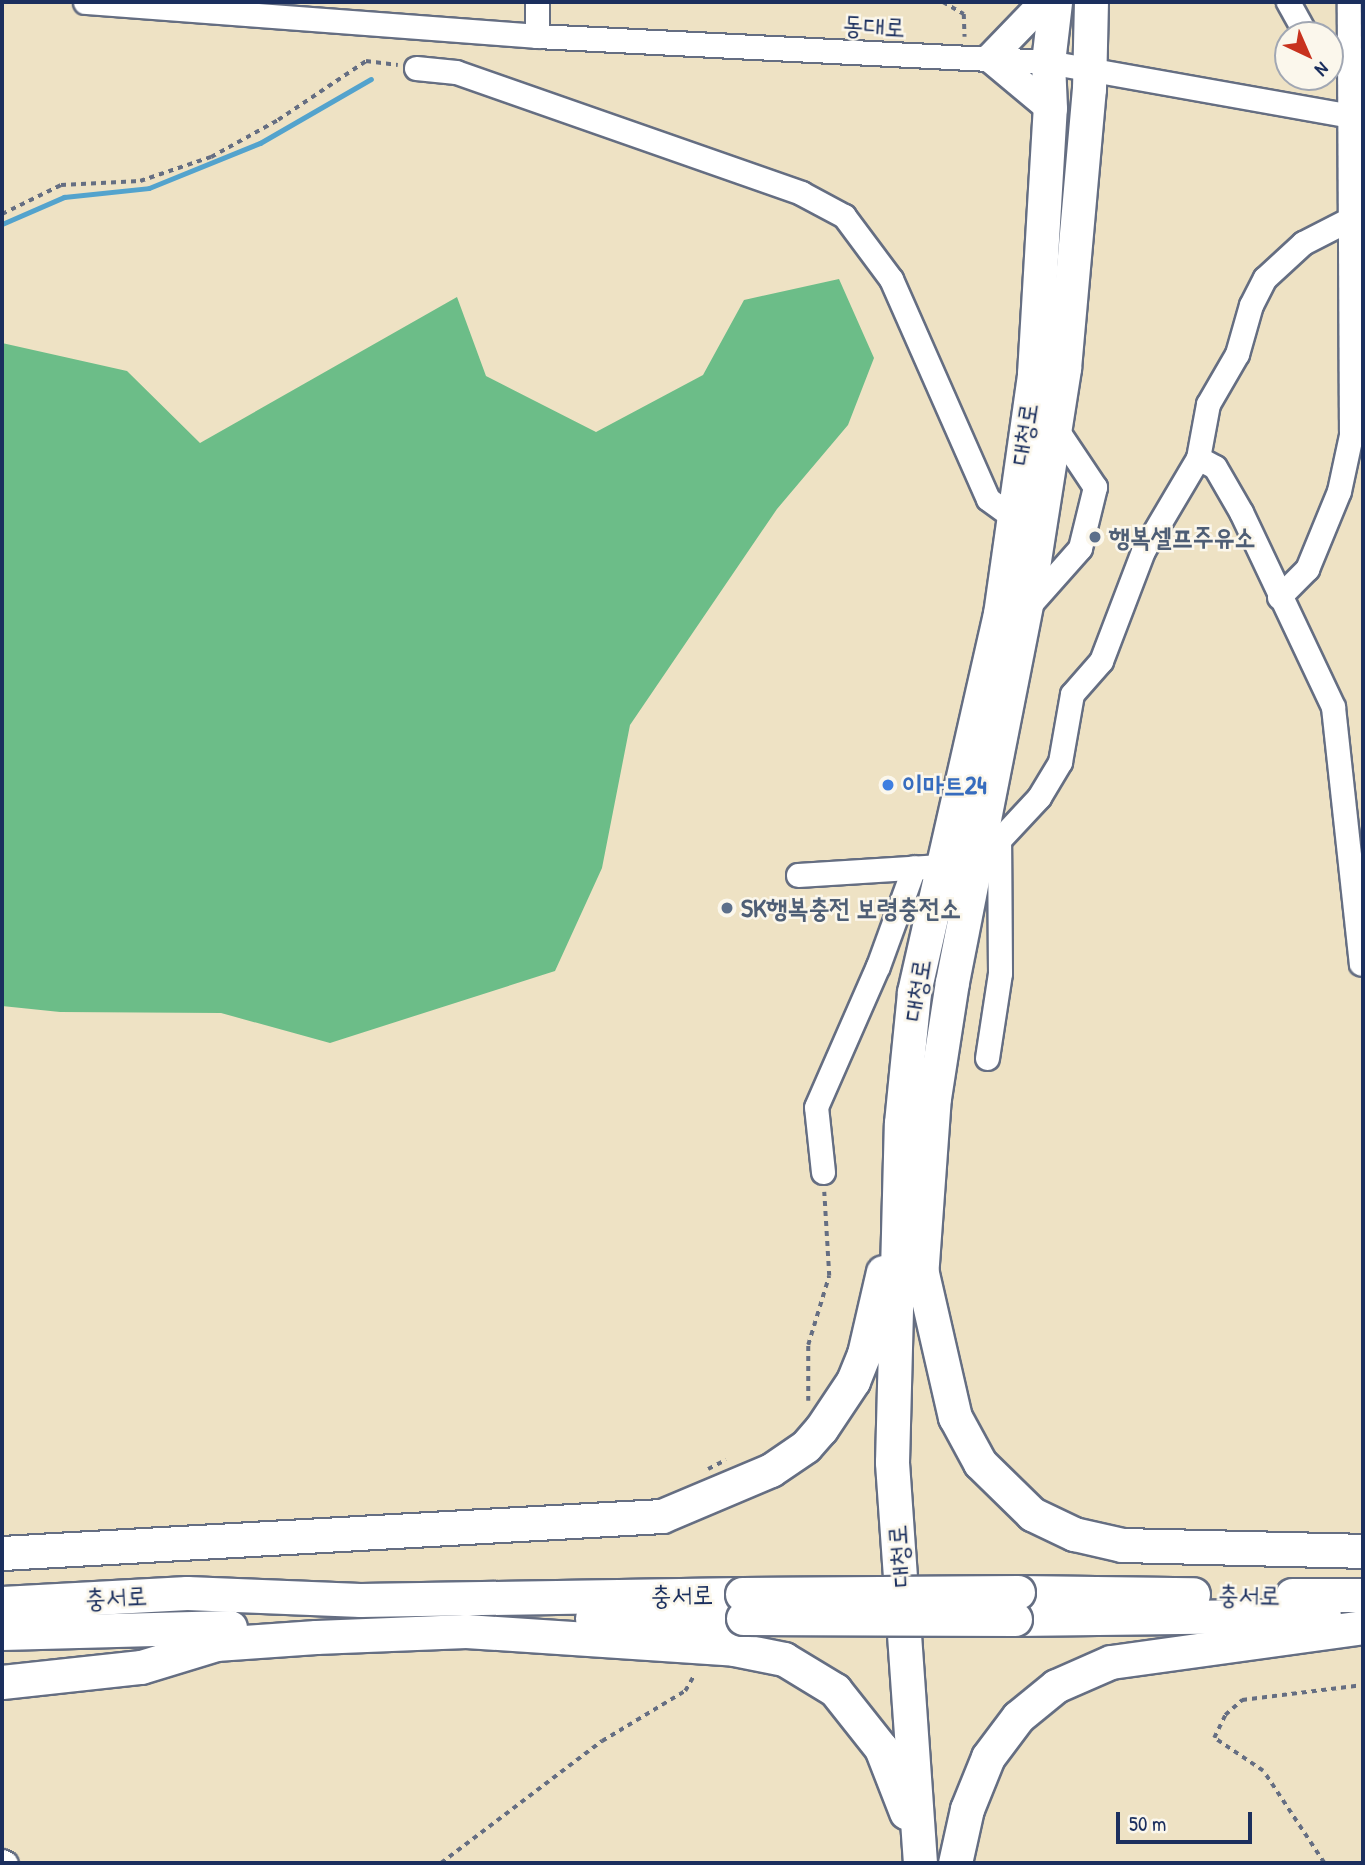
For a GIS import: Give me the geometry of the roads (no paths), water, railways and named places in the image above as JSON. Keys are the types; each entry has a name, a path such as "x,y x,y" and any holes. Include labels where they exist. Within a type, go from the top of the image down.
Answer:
{"highway":[{"name":"대청로","path":"926,1861 892,1462 901,1123 915,992 1000,614 1011,516 1034,374 1050,108 1048,62 1055,2"},
{"name":"대청로","path":"926,1861 914,1452 921,1269 934,1098 942,868 1025,610 1055,427 1078,226 1091,2"},
{"path":"2,1553 662,1516 750,1482 806,1446 853,1381 877,1306 900,1187"},
{"path":"921,1269 955,1417 980,1462 1032,1514 1074,1534 1122,1545 1363,1552"},
{"name":"충서로","path":"2,1603 187,1593 360,1600 742,1606"},
{"name":"충서로","path":"1017,1605 1363,1595"},
{"path":"742,1606 1017,1605"},
{"name":"충서로","path":"1017,1605 1363,1615"},
{"name":"충서로","path":"2,1633 487,1619 742,1606"},
{"path":"955,1863 967,1809 988,1757 1018,1717 1056,1686 1111,1662 1363,1627"},
{"path":"2,1682 141,1667 216,1644 466,1631 762,1653 818,1676 866,1724 896,1783 926,1861"}],"main road":[{"path":"1044,2 978,58 1050,108"}],"street":[{"name":"동대로","path":"85,2 537,36 1048,62 1089,67 1358,117"},
{"path":"537,2 537,36"},
{"path":"1288,2 1298,21"},
{"path":"1279,597 1307,569 1339,491 1351,435 1348,220 1358,117 1348,85 1349,2"},
{"path":"416,68 456,72 802,193 844,216 891,279 988,499 1011,516"},
{"path":"1344,81 1348,85"},
{"path":"798,875 942,868 999,843 1039,797 1060,762 1072,694 1101,661 1143,551 1198,458 1208,404 1237,354 1251,305 1265,278 1303,243 1348,220"},
{"path":"1025,610 1080,548 1095,487 1055,427"},
{"path":"1198,458 1215,467 1241,512 1279,597 1334,707 1342,749 1361,963"},
{"path":"987,1058 1000,973 999,843"},
{"path":"823,1172 816,1107 878,966 942,868"}],"waterway":[{"path":"2,224 64,197 149,188 260,143 371,79"}],"place":[{"name":"행복셀프주유소","path":"1095,537"},
{"name":"이마트24","path":"888,785"},
{"name":"SK행복충전 보령충전소","path":"727,908"}]}
